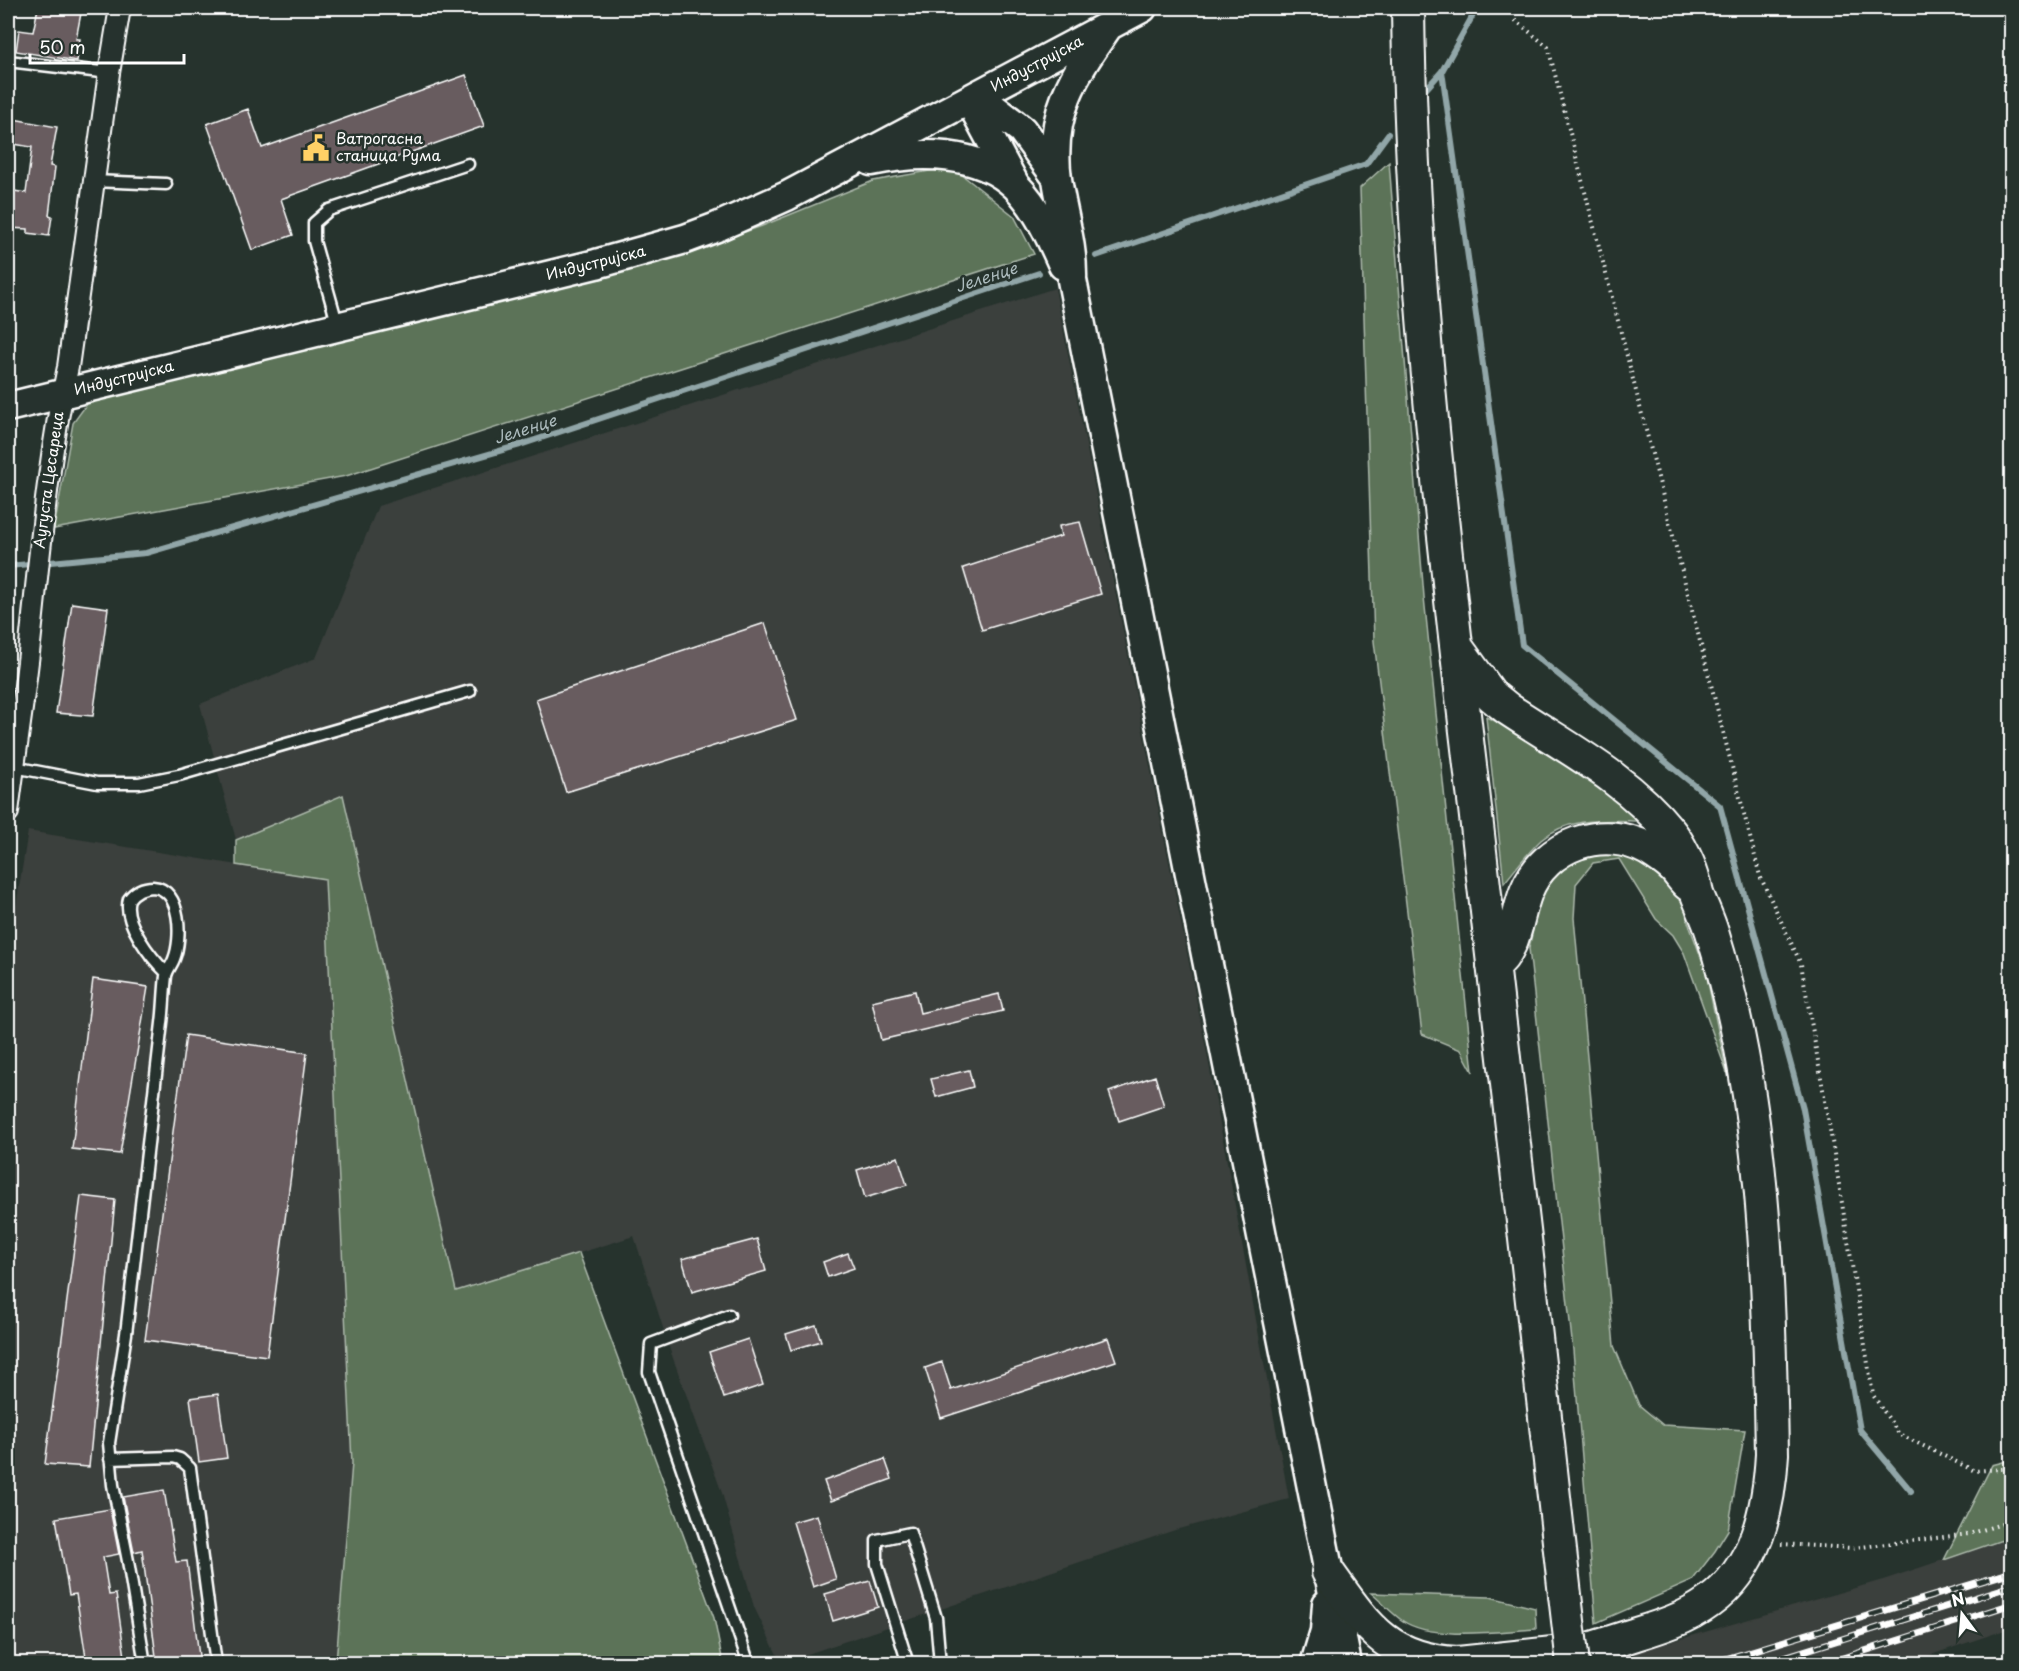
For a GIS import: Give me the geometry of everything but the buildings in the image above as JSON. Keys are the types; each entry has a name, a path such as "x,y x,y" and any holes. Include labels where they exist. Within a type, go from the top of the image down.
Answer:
{"main road":[{"name":"Индустријска","path":"8,407 657,248 717,227 753,212 846,166 1142,8"},
{"path":"1406,12 1420,273 1456,646 1565,1595 1583,1656"},
{"path":"1109,25 1083,62 1065,99 1057,136 1057,178 1072,262 1072,280 1347,1664"},
{"path":"974,98 1022,130 1057,178"},
{"path":"974,98 1016,187 1042,222 1072,280"},
{"path":"846,166 898,156 921,154 942,156 962,159 985,167 998,173 1016,187"},
{"path":"1456,646 1492,696 1517,715 1618,780 1672,834 1690,870 1711,929 1730,997 1753,1118 1763,1201 1772,1454 1766,1507 1756,1540 1738,1572 1710,1602 1669,1624 1583,1656 1540,1664"},
{"path":"1493,966 1502,960 1508,951 1526,891 1533,879 1555,855 1581,841 1601,837 1621,839 1642,846 1674,868 1696,892"},
{"path":"1328,1572 1365,1623 1395,1647 1425,1659 1458,1663 1583,1656"},
{"path":"1315,1664 1325,1631 1328,1572"}],"street":[{"name":"Аугуста Цесареца","path":"8,812 30,645 40,533 68,367 93,181 120,8"}],"lane":[{"path":"8,61 109,73"},
{"path":"338,326 314,240 314,223 329,210 468,164"},
{"path":"93,181 166,184"},
{"path":"14,767 90,782 139,783 179,775 470,691"},
{"path":"145,1664 113,1485 110,1459 111,1428 126,1334 167,972 175,958 179,931 176,911 168,893 156,887 141,889 129,899 127,912 131,924 156,962 167,972"},
{"path":"729,1315 651,1344 649,1372 749,1664"},
{"path":"110,1459 173,1458 180,1459 190,1468 216,1664"},
{"path":"908,1664 877,1564 877,1540 910,1533 936,1618 940,1664"}],"path":[{"path":"1515,20 1548,47 1761,876 1801,964 1873,1395 1899,1434 1975,1471 2012,1468"},
{"path":"1756,1540 1788,1546 1853,1548 1969,1534 2012,1521"}],"shaded area":[{"path":"1055,288 1207,1053 1289,1499 1175,1530 781,1663 754,1607 722,1493 670,1350 634,1236 456,1292 343,795 236,840 200,704 316,658 378,506"},
{"path":"28,831 325,879 352,1463 336,1663 8,1664 8,956"},
{"path":"2011,1537 2011,1628 1907,1663 1595,1664 1886,1579"}],"green space":[{"path":"1389,162 1424,597 1473,1072 1461,1050 1422,1034 1374,641 1360,188"},
{"path":"952,167 1014,216 1034,254 346,476 54,529 73,423 92,397 681,254 762,226 873,181"},
{"path":"1486,717 1552,746 1645,821 1605,820 1564,826 1541,840 1504,883"},
{"path":"343,795 456,1291 579,1253 714,1618 723,1663 336,1663 352,1463 325,879 236,865 236,840"},
{"path":"1605,845 1645,863 1685,905 1687,919 1705,968 1727,1073 1684,953 1673,935 1656,919 1619,859 1593,863 1576,884 1574,918 1614,1346 1639,1405 1663,1425 1745,1430 1728,1530 1692,1581 1596,1623 1573,1350 1529,948 1540,898 1555,876 1571,858"},
{"path":"2011,1460 2011,1537 1944,1560 1992,1465"},
{"path":"1371,1593 1490,1597 1535,1608 1536,1629 1486,1633 1431,1631 1403,1621"}],"waterway":[{"name":"Јеленце","path":"1426,89 1442,71 1477,8"},
{"path":"1442,71 1522,645 1720,806 1803,1109 1860,1430 1911,1491"},
{"name":"Јеленце","path":"1096,256 1366,164 1388,134"},
{"name":"Јеленце","path":"8,566 146,553 520,445 1039,273"}],"railway":[{"path":"1709,1664 2012,1572"},
{"path":"1762,1664 2012,1586"},
{"path":"1824,1664 2012,1604"}],"place":[{"name":"Ватрогасна станица Рума","path":"316,148"}]}
